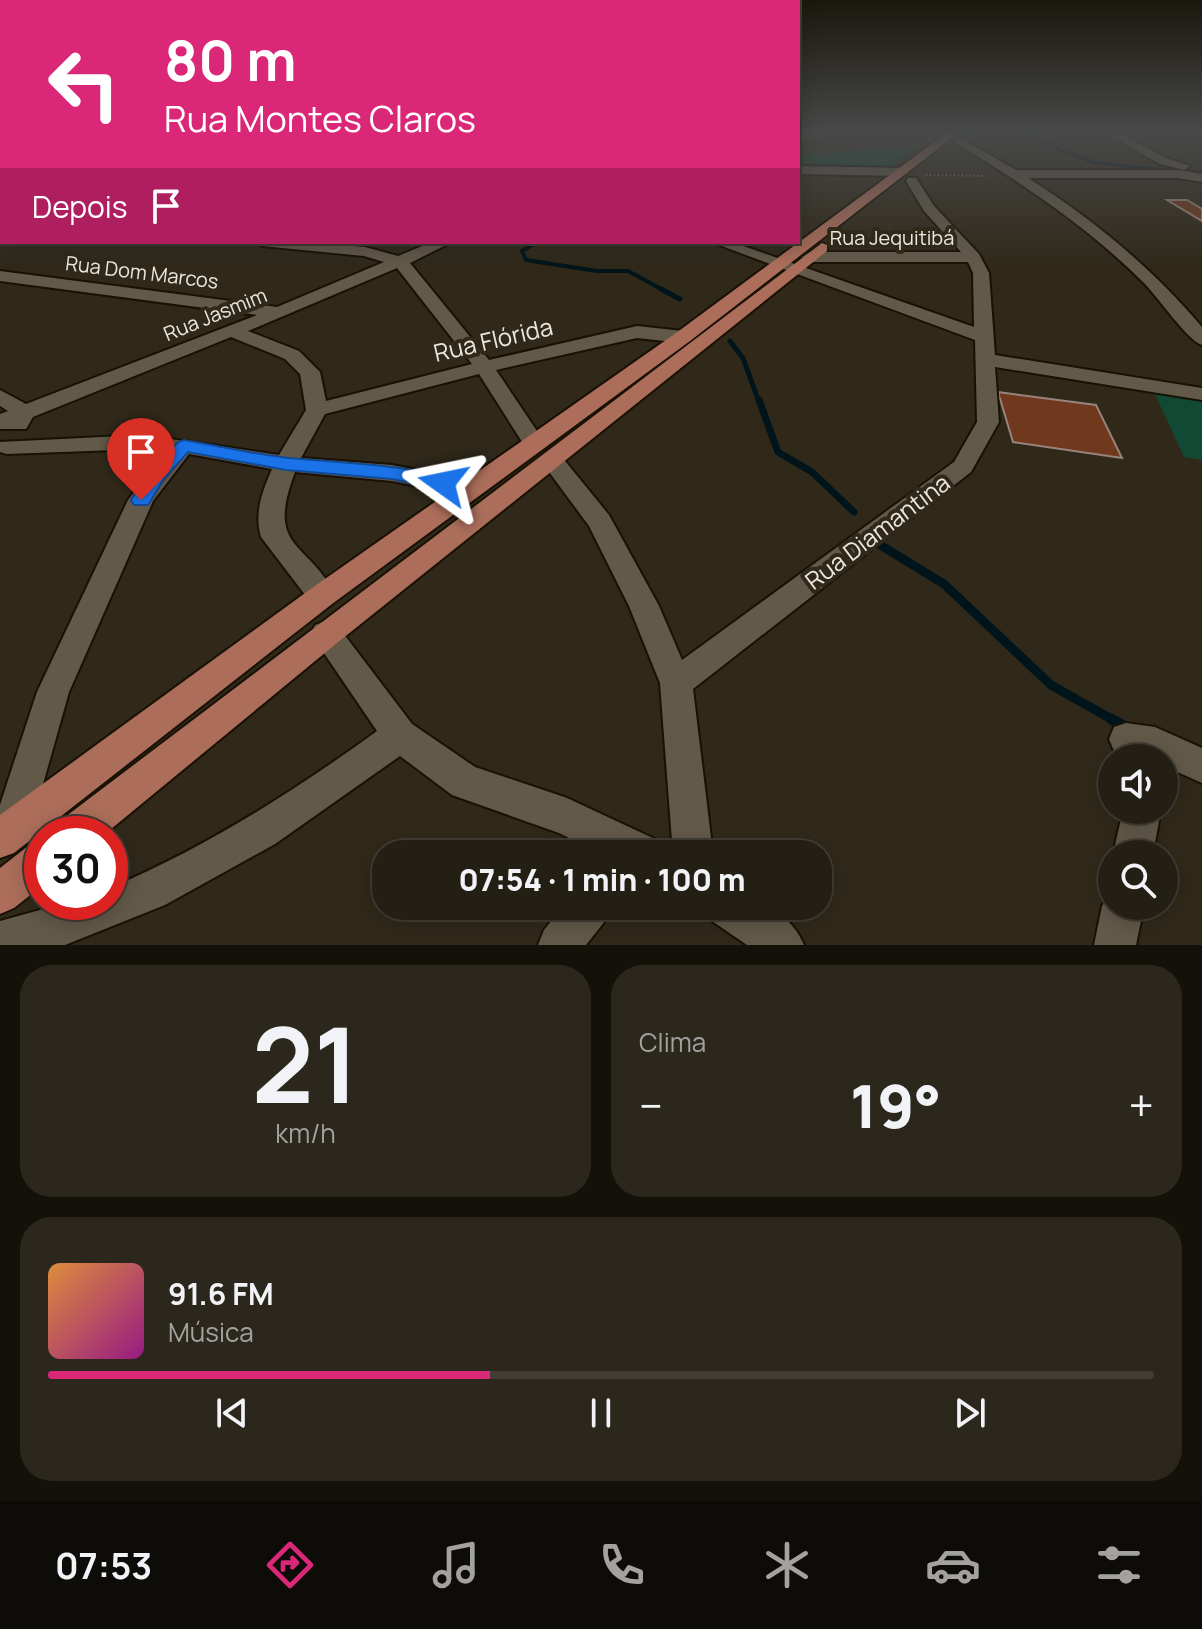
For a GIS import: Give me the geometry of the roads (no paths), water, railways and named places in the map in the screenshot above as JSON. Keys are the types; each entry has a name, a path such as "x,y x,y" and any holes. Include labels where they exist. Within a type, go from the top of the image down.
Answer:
{"main road":[{"path":"6,834 468,488 544,452 912,176"},
{"path":"98,816 326,634 683,337 794,264 912,176"},
{"path":"0,894 24,875"}],"street":[{"path":"912,176 929,208 974,257"},
{"path":"1018,176 1096,232 1178,307 1202,339"},
{"path":"283,244 365,252 401,262 600,522 644,606 676,683 692,840"},
{"name":"Rua Jasmim","path":"0,422 232,331 441,244"},
{"path":"725,244 794,264 985,348 1202,394"},
{"name":"Rua Jequitibá","path":"794,264 974,257"},
{"name":"Rua Diamantina","path":"676,683 963,467 988,422 981,273 974,257"},
{"name":"Rua Dom Marcos","path":"0,276 279,312"},
{"path":"0,293 47,282"},
{"path":"1178,307 1202,310"},
{"path":"232,331 292,355 310,372 317,410 286,464 272,502 272,534 322,596"},
{"name":"Rua Flórida","path":"317,410 637,332 683,337"},
{"path":"0,396 24,413 4,452"},
{"path":"4,452 143,442 286,464 392,473 468,488"},
{"path":"6,834 60,678 141,500 184,446"},
{"path":"326,634 400,735 465,782 567,817 610,840"},
{"path":"0,942 109,909 215,861 330,788 400,735"},
{"path":"1178,758 1202,766"},
{"path":"559,945 579,920"},
{"path":"747,920 783,945"},
{"path":"1115,945 1120,920"}],"waterway":[{"path":"534,244 522,251 526,260 597,271 628,271 665,291"},
{"path":"661,289 680,299"},
{"path":"730,341 743,358 759,402"},
{"path":"759,400 778,452 812,472 854,512"},
{"path":"877,543 944,584 1051,685 1115,721"},
{"path":"1111,719 1126,727"}]}
